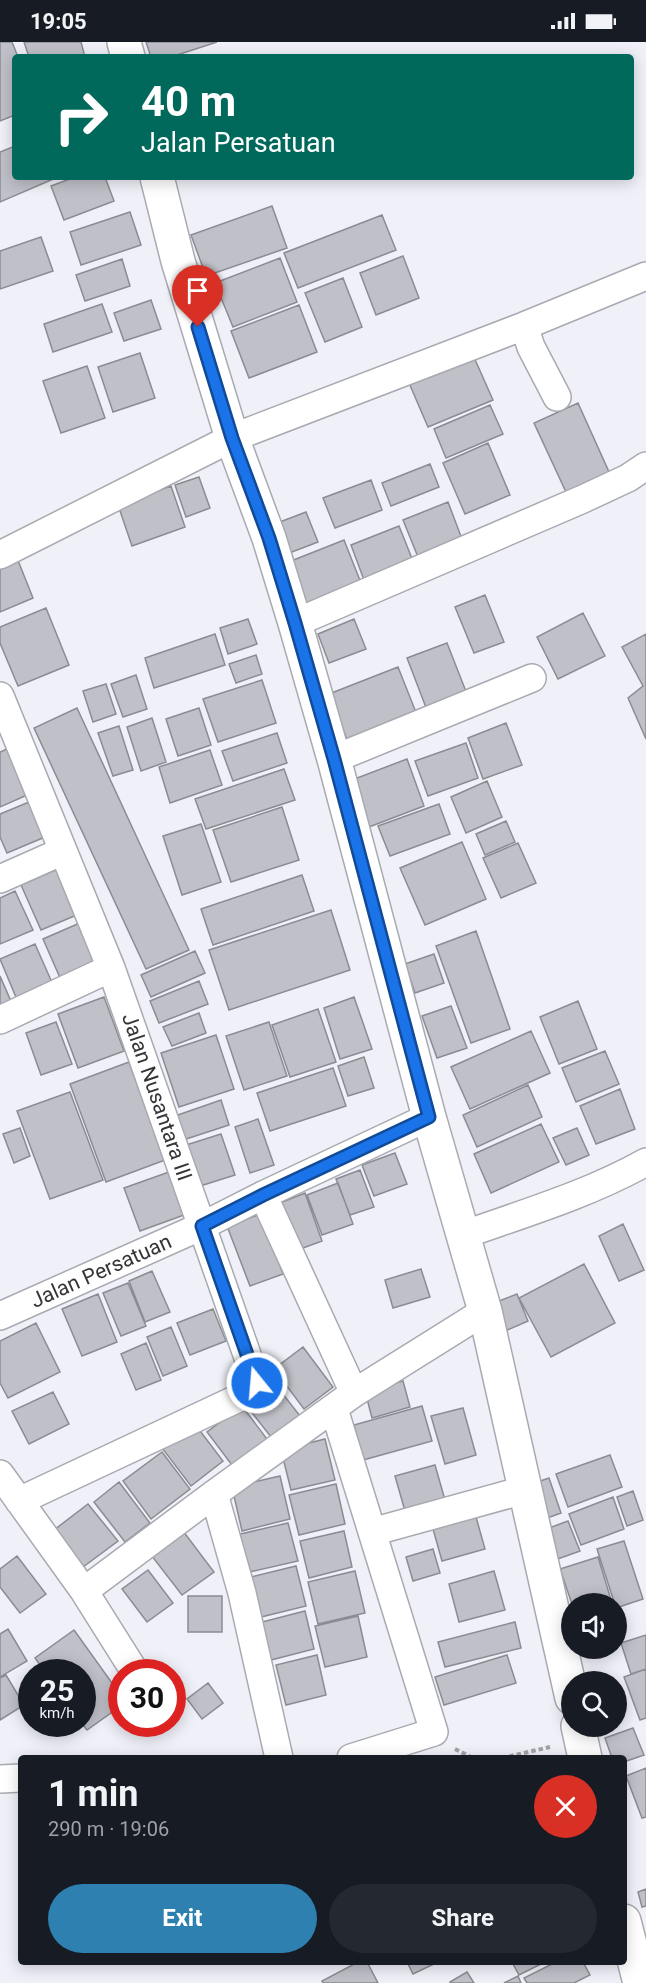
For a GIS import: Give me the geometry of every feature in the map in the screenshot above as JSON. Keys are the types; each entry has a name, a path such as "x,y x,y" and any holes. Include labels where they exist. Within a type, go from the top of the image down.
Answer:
{"main road":[{"path":"158,180 178,261 232,438 269,538 334,759 429,1117 485,1311 566,1671"},
{"path":"627,1933 640,1983"}],"street":[{"path":"0,555 232,438 524,326 646,276"},
{"path":"524,326 531,347 557,397"},
{"path":"295,623 584,499 628,478 646,466"},
{"path":"334,759 532,678"},
{"name":"Jalan Nusantara III","path":"0,696 6,730 63,850 111,968 257,1383 254,1390 19,1501"},
{"path":"0,879 63,850"},
{"path":"0,1020 111,968"},
{"name":"Jalan Persatuan","path":"0,1316 202,1226 429,1117"},
{"path":"464,1235 581,1192 625,1174 646,1162"},
{"path":"263,1195 344,1401 372,1532 434,1731 360,1755"},
{"path":"84,1591 344,1401 485,1311"},
{"path":"0,1473 84,1591 127,1659"},
{"path":"372,1532 524,1490"},
{"path":"214,1494 242,1593 278,1755"}],"path":[{"path":"515,1755 581,1741"}],"building":[{"path":"0,42 12,42 17,54 12,54 12,116 0,121"},
{"path":"24,42 81,42 84,54 28,54"},
{"path":"146,42 217,42 180,54 150,54"},
{"path":"12,147 12,180 51,180 0,202 0,152"},
{"path":"67,180 106,180 114,201 64,220 51,186"},
{"path":"272,206 287,248 206,276 191,235"},
{"path":"130,212 141,245 81,265 70,232"},
{"path":"382,215 396,250 298,288 284,253"},
{"path":"41,237 53,271 0,289 0,251"},
{"path":"403,256 419,298 376,315 360,273"},
{"path":"280,258 297,302 233,327 215,283"},
{"path":"122,259 130,286 85,301 76,275"},
{"path":"343,278 362,327 325,342 305,293"},
{"path":"151,300 161,329 124,341 114,313"},
{"path":"102,304 112,332 53,352 44,324"},
{"path":"299,305 317,352 249,378 231,331"},
{"path":"140,353 155,398 113,412 98,367"},
{"path":"473,355 493,400 428,427 409,383"},
{"path":"87,366 105,418 61,433 43,381"},
{"path":"578,403 609,472 566,492 534,423"},
{"path":"490,405 503,434 446,458 434,429"},
{"path":"488,443 510,495 465,514 443,463"},
{"path":"430,464 439,487 391,506 382,483"},
{"path":"199,477 210,508 186,517 175,485"},
{"path":"371,480 382,510 335,528 323,498"},
{"path":"171,486 185,527 132,546 118,505"},
{"path":"448,502 462,539 418,557 403,520"},
{"path":"306,512 318,542 284,555 272,525"},
{"path":"399,526 413,561 364,580 351,545"},
{"path":"344,540 363,588 300,613 281,565"},
{"path":"17,558 33,598 0,612 0,565"},
{"path":"485,595 504,642 474,653 455,607"},
{"path":"46,608 69,665 18,686 0,643 0,627"},
{"path":"583,613 605,656 558,679 537,637"},
{"path":"248,619 257,644 228,654 220,628"},
{"path":"354,619 366,649 329,663 318,634"},
{"path":"215,634 225,665 154,688 145,658"},
{"path":"646,634 646,739 628,698 643,686 622,647"},
{"path":"447,643 467,694 427,710 407,658"},
{"path":"256,655 262,674 236,683 229,664"},
{"path":"398,667 419,720 350,747 329,694"},
{"path":"136,675 147,709 123,717 111,684"},
{"path":"262,680 276,723 218,742 203,699"},
{"path":"106,684 116,714 93,722 83,691"},
{"path":"77,708 189,950 146,969 34,728"},
{"path":"199,708 211,745 178,756 166,719"},
{"path":"152,718 166,762 141,771 127,727"},
{"path":"506,723 522,765 483,779 468,738"},
{"path":"119,726 133,770 113,776 98,733"},
{"path":"277,733 287,763 233,781 222,751"},
{"path":"466,743 478,778 428,796 415,761"},
{"path":"7,749 27,795 0,807 0,752"},
{"path":"210,750 222,785 170,803 159,767"},
{"path":"407,759 424,806 369,827 352,780"},
{"path":"284,769 295,800 206,829 195,799"},
{"path":"487,781 502,817 466,833 451,797"},
{"path":"29,802 45,837 7,853 0,837 0,814"},
{"path":"439,804 450,834 390,856 378,826"},
{"path":"282,807 299,860 231,882 213,830"},
{"path":"506,821 515,842 485,855 476,834"},
{"path":"201,824 221,882 182,895 163,836"},
{"path":"462,842 486,899 425,925 400,868"},
{"path":"518,843 536,883 501,898 483,858"},
{"path":"60,868 79,914 41,930 21,885"},
{"path":"302,875 314,911 213,945 201,909"},
{"path":"15,891 33,930 0,944 0,898"},
{"path":"331,910 350,970 229,1010 209,950"},
{"path":"82,922 100,963 61,980 43,939"},
{"path":"476,931 510,1029 471,1043 436,946"},
{"path":"35,944 54,987 18,1002 0,959"},
{"path":"195,951 205,973 151,997 141,975"},
{"path":"434,954 444,983 415,993 405,964"},
{"path":"0,976 13,1006 0,1012"},
{"path":"199,981 208,1004 159,1023 150,1001"},
{"path":"104,997 124,1051 78,1068 58,1014"},
{"path":"354,997 372,1049 340,1059 324,1008"},
{"path":"578,1001 597,1049 559,1064 540,1017"},
{"path":"451,1006 467,1048 437,1058 422,1016"},
{"path":"318,1009 336,1062 290,1077 272,1025"},
{"path":"199,1013 206,1033 172,1046 163,1027"},
{"path":"56,1022 72,1064 41,1075 26,1033"},
{"path":"269,1022 287,1076 244,1090 226,1036"},
{"path":"531,1031 550,1073 470,1109 451,1067"},
{"path":"216,1035 234,1089 179,1107 161,1053"},
{"path":"605,1051 619,1084 576,1102 562,1068"},
{"path":"364,1057 374,1088 348,1096 338,1066"},
{"path":"129,1062 165,1160 106,1182 70,1084"},
{"path":"333,1068 346,1106 270,1131 257,1093"},
{"path":"528,1085 542,1117 477,1147 463,1115"},
{"path":"620,1089 635,1129 596,1144 580,1106"},
{"path":"70,1092 103,1180 50,1199 17,1111"},
{"path":"221,1100 229,1125 180,1141 172,1117"},
{"path":"258,1119 274,1165 250,1173 235,1127"},
{"path":"541,1124 559,1162 491,1193 474,1154"},
{"path":"20,1128 30,1156 14,1163 3,1134"},
{"path":"577,1128 589,1155 566,1165 553,1138"},
{"path":"221,1134 235,1175 197,1187 183,1146"},
{"path":"395,1153 407,1184 374,1196 362,1165"},
{"path":"360,1170 374,1207 350,1215 336,1179"},
{"path":"169,1172 184,1215 140,1231 124,1188"},
{"path":"338,1183 353,1224 322,1235 307,1195"},
{"path":"305,1193 322,1241 292,1252 275,1205"},
{"path":"261,1214 283,1274 250,1286 227,1226"},
{"path":"623,1224 644,1270 619,1281 599,1236"},
{"path":"584,1264 615,1323 551,1357 519,1298"},
{"path":"421,1269 430,1297 393,1308 385,1280"},
{"path":"152,1271 170,1312 145,1322 129,1281"},
{"path":"128,1283 146,1326 121,1336 103,1293"},
{"path":"98,1294 117,1342 82,1356 62,1309"},
{"path":"517,1294 528,1321 505,1331 494,1303"},
{"path":"213,1309 226,1341 190,1355 177,1323"},
{"path":"36,1323 60,1372 8,1398 0,1383 0,1341"},
{"path":"171,1327 187,1366 163,1376 147,1337"},
{"path":"146,1343 161,1380 136,1390 121,1354"},
{"path":"303,1347 333,1387 304,1409 274,1369"},
{"path":"403,1381 410,1407 372,1418 365,1391"},
{"path":"275,1384 304,1421 275,1442 246,1405"},
{"path":"53,1392 69,1424 29,1444 12,1411"},
{"path":"242,1406 273,1447 238,1473 207,1432"},
{"path":"422,1406 432,1441 363,1460 354,1425"},
{"path":"463,1408 476,1455 445,1464 431,1416"},
{"path":"194,1423 223,1461 191,1486 162,1448"},
{"path":"325,1439 335,1480 291,1490 281,1450"},
{"path":"162,1452 190,1489 151,1519 123,1481"},
{"path":"610,1455 622,1487 568,1507 556,1474"},
{"path":"435,1465 445,1500 405,1511 395,1476"},
{"path":"280,1476 290,1519 242,1531 232,1487"},
{"path":"549,1478 561,1513 539,1521 526,1486"},
{"path":"119,1482 150,1523 125,1542 94,1502"},
{"path":"336,1484 345,1524 299,1535 289,1495"},
{"path":"633,1491 643,1520 627,1526 617,1497"},
{"path":"613,1497 624,1529 581,1545 569,1514"},
{"path":"88,1504 118,1541 83,1567 54,1530"},
{"path":"476,1517 485,1549 442,1561 433,1529"},
{"path":"568,1521 580,1551 552,1561 541,1531"},
{"path":"288,1523 298,1561 245,1573 236,1535"},
{"path":"183,1531 214,1572 182,1595 151,1555"},
{"path":"344,1531 352,1567 309,1578 300,1541"},
{"path":"624,1541 643,1599 627,1604 627,1593 611,1593 597,1549"},
{"path":"433,1549 440,1573 413,1581 406,1557"},
{"path":"17,1556 46,1594 20,1613 0,1587 0,1569"},
{"path":"598,1557 609,1593 568,1593 560,1569"},
{"path":"296,1566 306,1606 261,1617 251,1577"},
{"path":"148,1570 173,1603 147,1622 122,1589"},
{"path":"355,1571 365,1613 318,1624 308,1582"},
{"path":"494,1571 505,1610 459,1622 449,1584"},
{"path":"188,1596 222,1596 222,1632 188,1632"},
{"path":"305,1611 314,1649 271,1660 262,1622"},
{"path":"358,1616 367,1657 325,1667 315,1626"},
{"path":"515,1622 521,1648 445,1667 438,1642"},
{"path":"8,1629 26,1659 18,1659 18,1666 0,1677 0,1634"},
{"path":"74,1630 95,1659 36,1659"},
{"path":"646,1635 646,1669 631,1674 626,1659 627,1641"},
{"path":"317,1655 326,1695 286,1705 276,1665"},
{"path":"507,1655 516,1683 444,1705 435,1677"},
{"path":"96,1661 108,1677 108,1715 96,1724"},
{"path":"646,1669 646,1718 640,1720 627,1685 627,1676"},
{"path":"6,1675 18,1695 18,1709 0,1720 0,1678"},
{"path":"208,1683 223,1703 202,1719 187,1699"},
{"path":"633,1728 644,1755 627,1761 627,1755 611,1755 605,1738 627,1737 627,1730"},
{"path":"646,1768 646,1817 642,1818 627,1776"},
{"path":"646,1889 646,1906 642,1907 638,1892"},
{"path":"352,1965 369,1965 378,1983 323,1983 322,1981"},
{"path":"408,1965 432,1965 413,1974"},
{"path":"514,1965 539,1965 519,1975"},
{"path":"550,1965 585,1965 590,1975 574,1983 527,1983 524,1978"},
{"path":"467,1972 474,1983 450,1982"},
{"path":"518,1976 521,1983 504,1983"}],"route":[{"path":"198,327 232,438 269,538 295,623 334,759 429,1117 202,1226 257,1383"}]}
